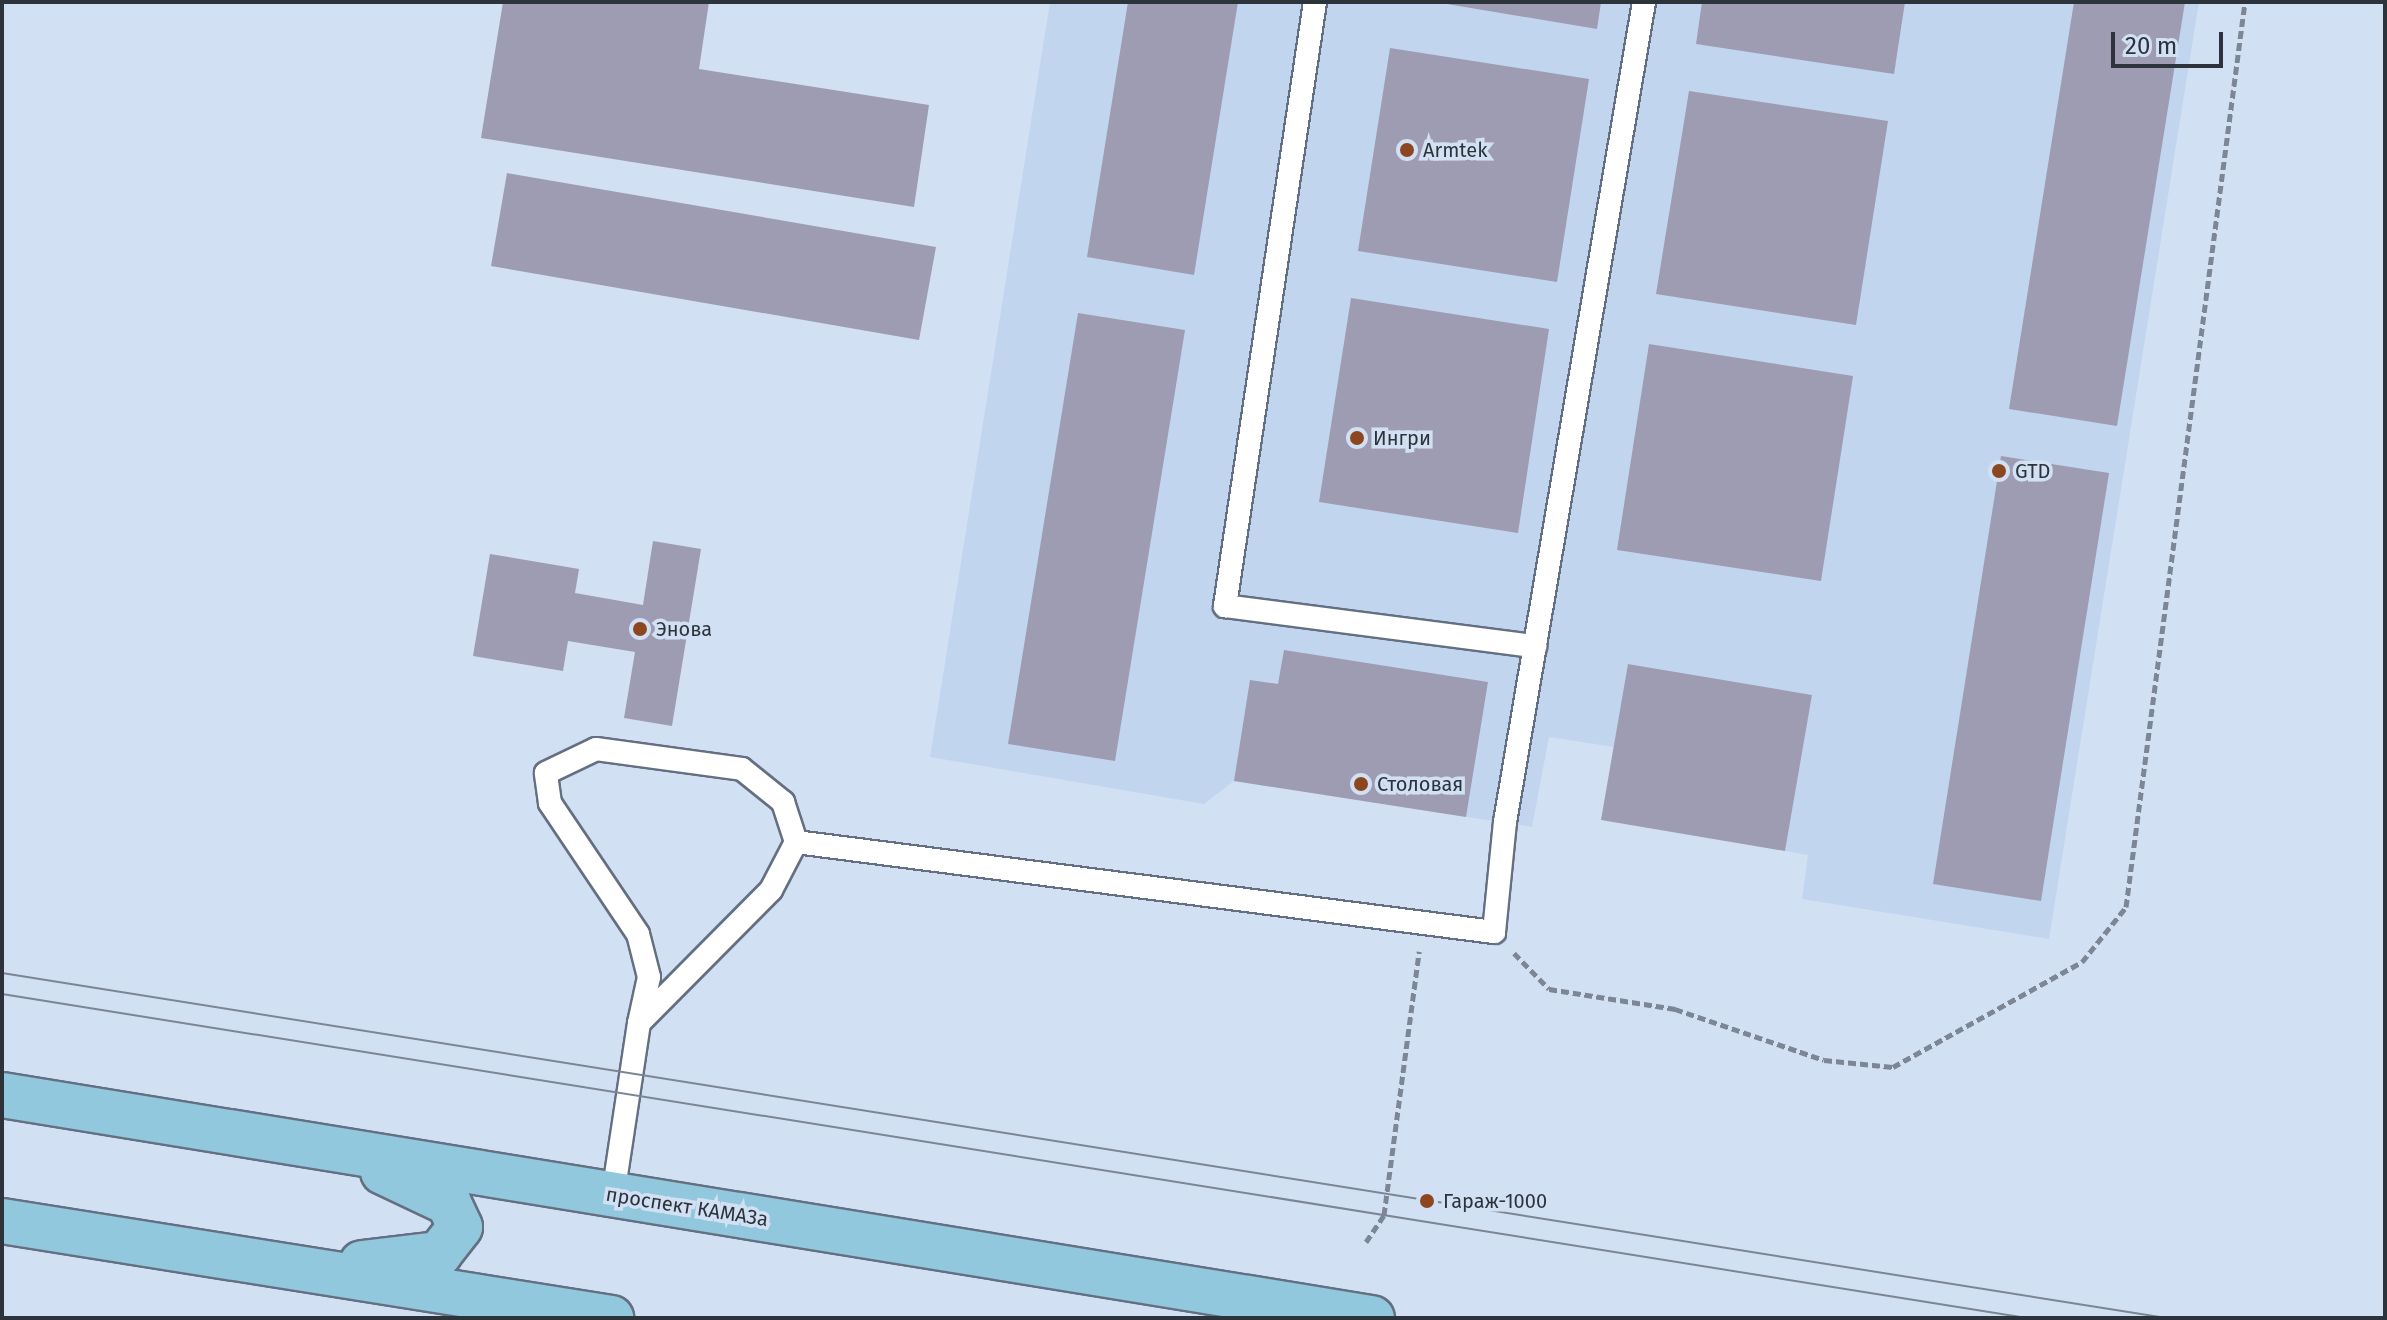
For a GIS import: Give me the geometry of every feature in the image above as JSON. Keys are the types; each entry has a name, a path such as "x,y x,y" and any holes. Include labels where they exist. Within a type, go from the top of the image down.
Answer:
{"main road":[{"name":"проспект КАМАЗа","path":"2,1095 1372,1318"},
{"path":"304,1269 439,1254 460,1227 449,1203 335,1149"},
{"path":"2,1221 611,1318"}],"lane":[{"path":"1315,2 1225,606 1535,646"},
{"path":"796,842 1494,932 1535,646 1644,2"},
{"path":"613,1195 639,1023 649,977 638,934 550,803 546,773 596,749 742,769 783,802 796,842 771,890 639,1023"}],"path":[{"path":"1494,932 1549,989 1675,1009 1824,1060 1893,1067 2082,962 2126,907 2245,2"},
{"path":"1366,1242 1384,1215 1423,923"}],"shaded area":[{"path":"1050,2 2199,2 2049,939 1802,899 1808,855 1785,851 1812,695 1629,664 1614,747 1549,737 1532,827 1234,781 1204,804 930,757"}],"building":[{"path":"503,2 709,2 699,69 929,105 914,207 481,138"},
{"path":"1128,2 1238,2 1194,275 1087,257"},
{"path":"1435,2 1601,2 1597,29"},
{"path":"1702,2 1905,2 1894,74 1696,44"},
{"path":"2074,2 2185,2 2117,426 2009,409"},
{"path":"1390,48 1589,79 1557,282 1358,251"},
{"path":"1689,91 1888,121 1856,325 1656,294"},
{"path":"507,173 936,247 919,340 491,266"},
{"path":"1351,298 1549,329 1518,533 1319,502"},
{"path":"1078,313 1185,330 1115,761 1008,744"},
{"path":"1649,344 1853,376 1821,581 1617,550"},
{"path":"2001,456 2109,473 2041,901 1933,884"},
{"path":"653,541 701,549 672,726 624,718 635,652 568,641 563,671 473,656 490,554 579,569 575,593 643,605"},
{"path":"1284,650 1488,682 1466,817 1234,781 1250,680 1278,684"},
{"path":"1628,664 1812,695 1785,851 1601,820"}],"tram line":[{"path":"2,973 2165,1318"},
{"path":"2,994 2028,1318"}],"place":[{"name":"Armtek","path":"1407,150"},
{"name":"Ингри","path":"1357,438"},
{"name":"GTD","path":"1999,471"},
{"name":"Энова","path":"640,629"},
{"name":"Столовая","path":"1361,784"},
{"name":"Гараж-1000","path":"1427,1201"}]}
